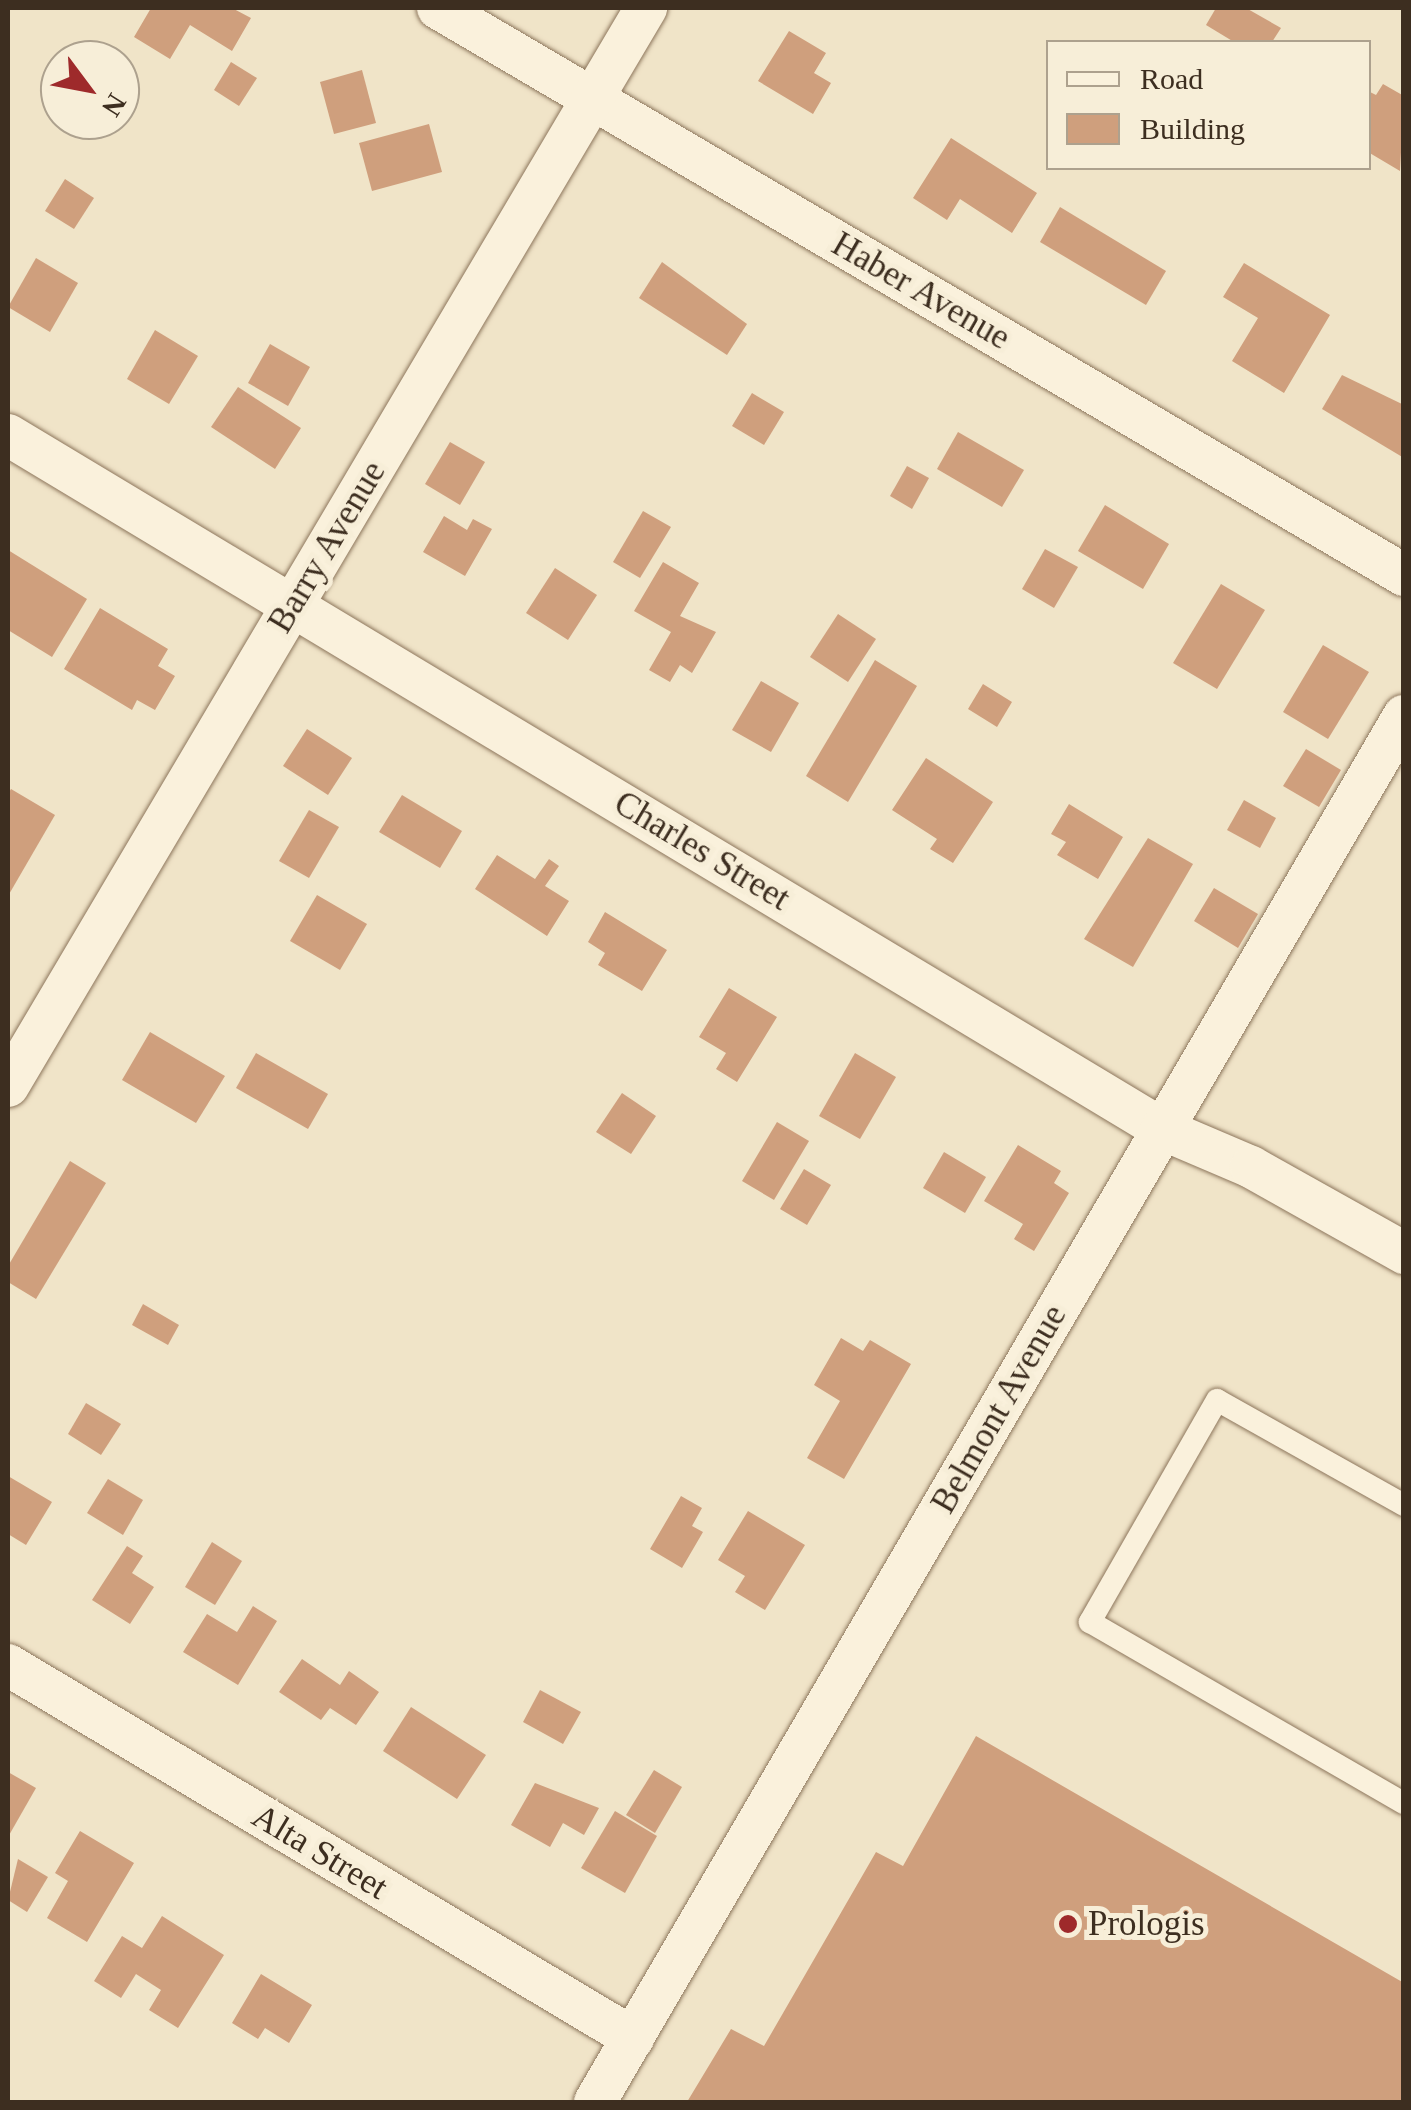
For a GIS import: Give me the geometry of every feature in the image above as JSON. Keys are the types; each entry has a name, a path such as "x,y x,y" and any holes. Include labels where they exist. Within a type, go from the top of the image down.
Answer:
{"street":[{"name":"Haber Avenue","path":"438,8 1404,574"},
{"name":"Barry Avenue","path":"8,1086 646,8"},
{"name":"Charles Street","path":"8,435 1162,1129 1251,1166 1404,1253"},
{"name":"Belmont Avenue","path":"595,2102 1404,716"},
{"name":"Alta Street","path":"8,1665 633,2038"}],"lane":[{"path":"1404,1505 1217,1400 1090,1622 1404,1803"}],"building":[{"path":"151,8 232,8 251,18 232,51 190,25 170,59 134,37"},
{"path":"1216,8 1246,8 1281,28 1273,40 1231,40 1206,25"},
{"path":"789,31 826,53 814,73 831,83 813,114 758,81"},
{"path":"231,62 257,78 239,106 214,90"},
{"path":"362,70 376,123 334,134 320,82"},
{"path":"1383,84 1404,96 1400,171 1371,154 1371,92 1376,95"},
{"path":"429,124 442,172 372,191 359,143"},
{"path":"951,138 1037,193 1012,233 960,199 947,220 913,198"},
{"path":"65,179 94,198 74,229 45,211"},
{"path":"1060,207 1166,271 1146,305 1040,242"},
{"path":"36,258 78,283 50,332 8,307"},
{"path":"662,262 747,324 727,355 639,298"},
{"path":"1244,263 1330,315 1284,393 1232,361 1258,318 1223,297"},
{"path":"155,330 198,356 169,404 127,379"},
{"path":"270,344 310,367 288,406 248,383"},
{"path":"1342,375 1404,405 1404,458 1322,409"},
{"path":"238,387 301,428 275,469 211,427"},
{"path":"752,393 784,412 764,445 732,426"},
{"path":"958,432 1024,470 1002,507 937,469"},
{"path":"450,442 485,462 460,505 425,484"},
{"path":"907,466 929,478 912,509 890,496"},
{"path":"1105,505 1169,544 1143,589 1078,551"},
{"path":"643,511 671,527 640,578 613,562"},
{"path":"444,516 467,530 473,519 492,529 465,576 423,552"},
{"path":"1045,549 1078,567 1054,608 1022,589"},
{"path":"8,550 87,599 52,657 8,630"},
{"path":"663,562 699,583 680,616 716,632 692,673 680,665 670,682 649,670 671,632 634,611"},
{"path":"555,568 597,595 568,640 526,613"},
{"path":"1221,584 1265,610 1217,689 1173,663"},
{"path":"100,608 168,649 158,666 175,676 155,710 137,700 132,710 64,669"},
{"path":"838,614 876,639 848,682 810,657"},
{"path":"1323,645 1369,672 1328,739 1283,712"},
{"path":"875,660 917,686 848,802 806,776"},
{"path":"761,681 799,703 771,752 732,730"},
{"path":"983,684 1012,702 997,727 968,709"},
{"path":"307,729 352,758 328,795 283,766"},
{"path":"1306,749 1341,770 1319,807 1283,786"},
{"path":"926,758 993,802 953,863 930,849 937,839 892,810"},
{"path":"11,789 55,815 8,896 8,794"},
{"path":"402,795 462,831 440,868 379,832"},
{"path":"1244,800 1276,818 1260,848 1227,830"},
{"path":"1069,804 1123,837 1098,879 1057,855 1066,842 1051,834"},
{"path":"309,810 339,827 309,878 279,861"},
{"path":"1148,838 1193,864 1133,967 1084,939"},
{"path":"497,855 535,879 549,859 559,866 545,886 569,901 547,936 475,889"},
{"path":"1214,888 1258,914 1238,948 1194,921"},
{"path":"317,895 367,924 340,970 290,941"},
{"path":"605,912 667,950 642,991 598,965 605,953 588,942"},
{"path":"729,988 777,1017 737,1082 716,1069 726,1053 699,1037"},
{"path":"150,1032 225,1076 196,1123 122,1080"},
{"path":"256,1053 328,1094 308,1129 236,1088"},
{"path":"855,1053 896,1077 860,1139 819,1116"},
{"path":"622,1093 656,1116 631,1154 596,1132"},
{"path":"777,1122 809,1141 774,1200 742,1181"},
{"path":"1018,1145 1061,1171 1054,1183 1069,1193 1034,1251 1014,1239 1023,1224 984,1201"},
{"path":"944,1152 986,1177 965,1213 923,1188"},
{"path":"70,1161 106,1183 36,1299 8,1282 8,1266"},
{"path":"804,1169 831,1185 807,1225 780,1209"},
{"path":"143,1304 179,1325 168,1345 132,1325"},
{"path":"841,1338 863,1351 870,1340 911,1364 844,1479 807,1458 840,1401 814,1385"},
{"path":"86,1403 121,1424 101,1455 68,1434"},
{"path":"8,1476 52,1502 26,1545 8,1534"},
{"path":"108,1479 143,1500 123,1535 87,1513"},
{"path":"681,1496 702,1508 692,1526 703,1532 682,1568 650,1549"},
{"path":"748,1511 805,1545 765,1610 735,1592 745,1576 718,1560"},
{"path":"212,1542 242,1561 215,1605 185,1587"},
{"path":"127,1546 143,1556 132,1573 154,1587 130,1624 92,1600"},
{"path":"253,1606 277,1621 238,1685 183,1652 207,1614 237,1632"},
{"path":"302,1659 340,1685 349,1671 379,1692 356,1725 330,1708 321,1720 279,1692"},
{"path":"540,1690 581,1712 563,1744 523,1722"},
{"path":"411,1707 486,1755 457,1799 383,1751"},
{"name":"Prologis","path":"976,1736 1404,1983 1404,2102 687,2102 731,2029 764,2046 876,1852 903,1866"},
{"path":"654,1770 682,1787 655,1833 626,1815"},
{"path":"8,1772 36,1788 8,1837"},
{"path":"535,1783 599,1808 584,1835 563,1823 550,1847 511,1825"},
{"path":"615,1811 657,1836 625,1893 581,1868"},
{"path":"80,1831 134,1863 87,1942 47,1918 68,1881 55,1873"},
{"path":"18,1859 48,1877 27,1912 8,1900"},
{"path":"162,1916 224,1955 178,2028 149,2010 161,1990 136,1974 121,1998 94,1981 122,1936 142,1948"},
{"path":"261,1974 312,2005 289,2043 265,2028 258,2039 232,2023"}],"place":[{"name":"Prologis","path":"1068,1924"}]}
